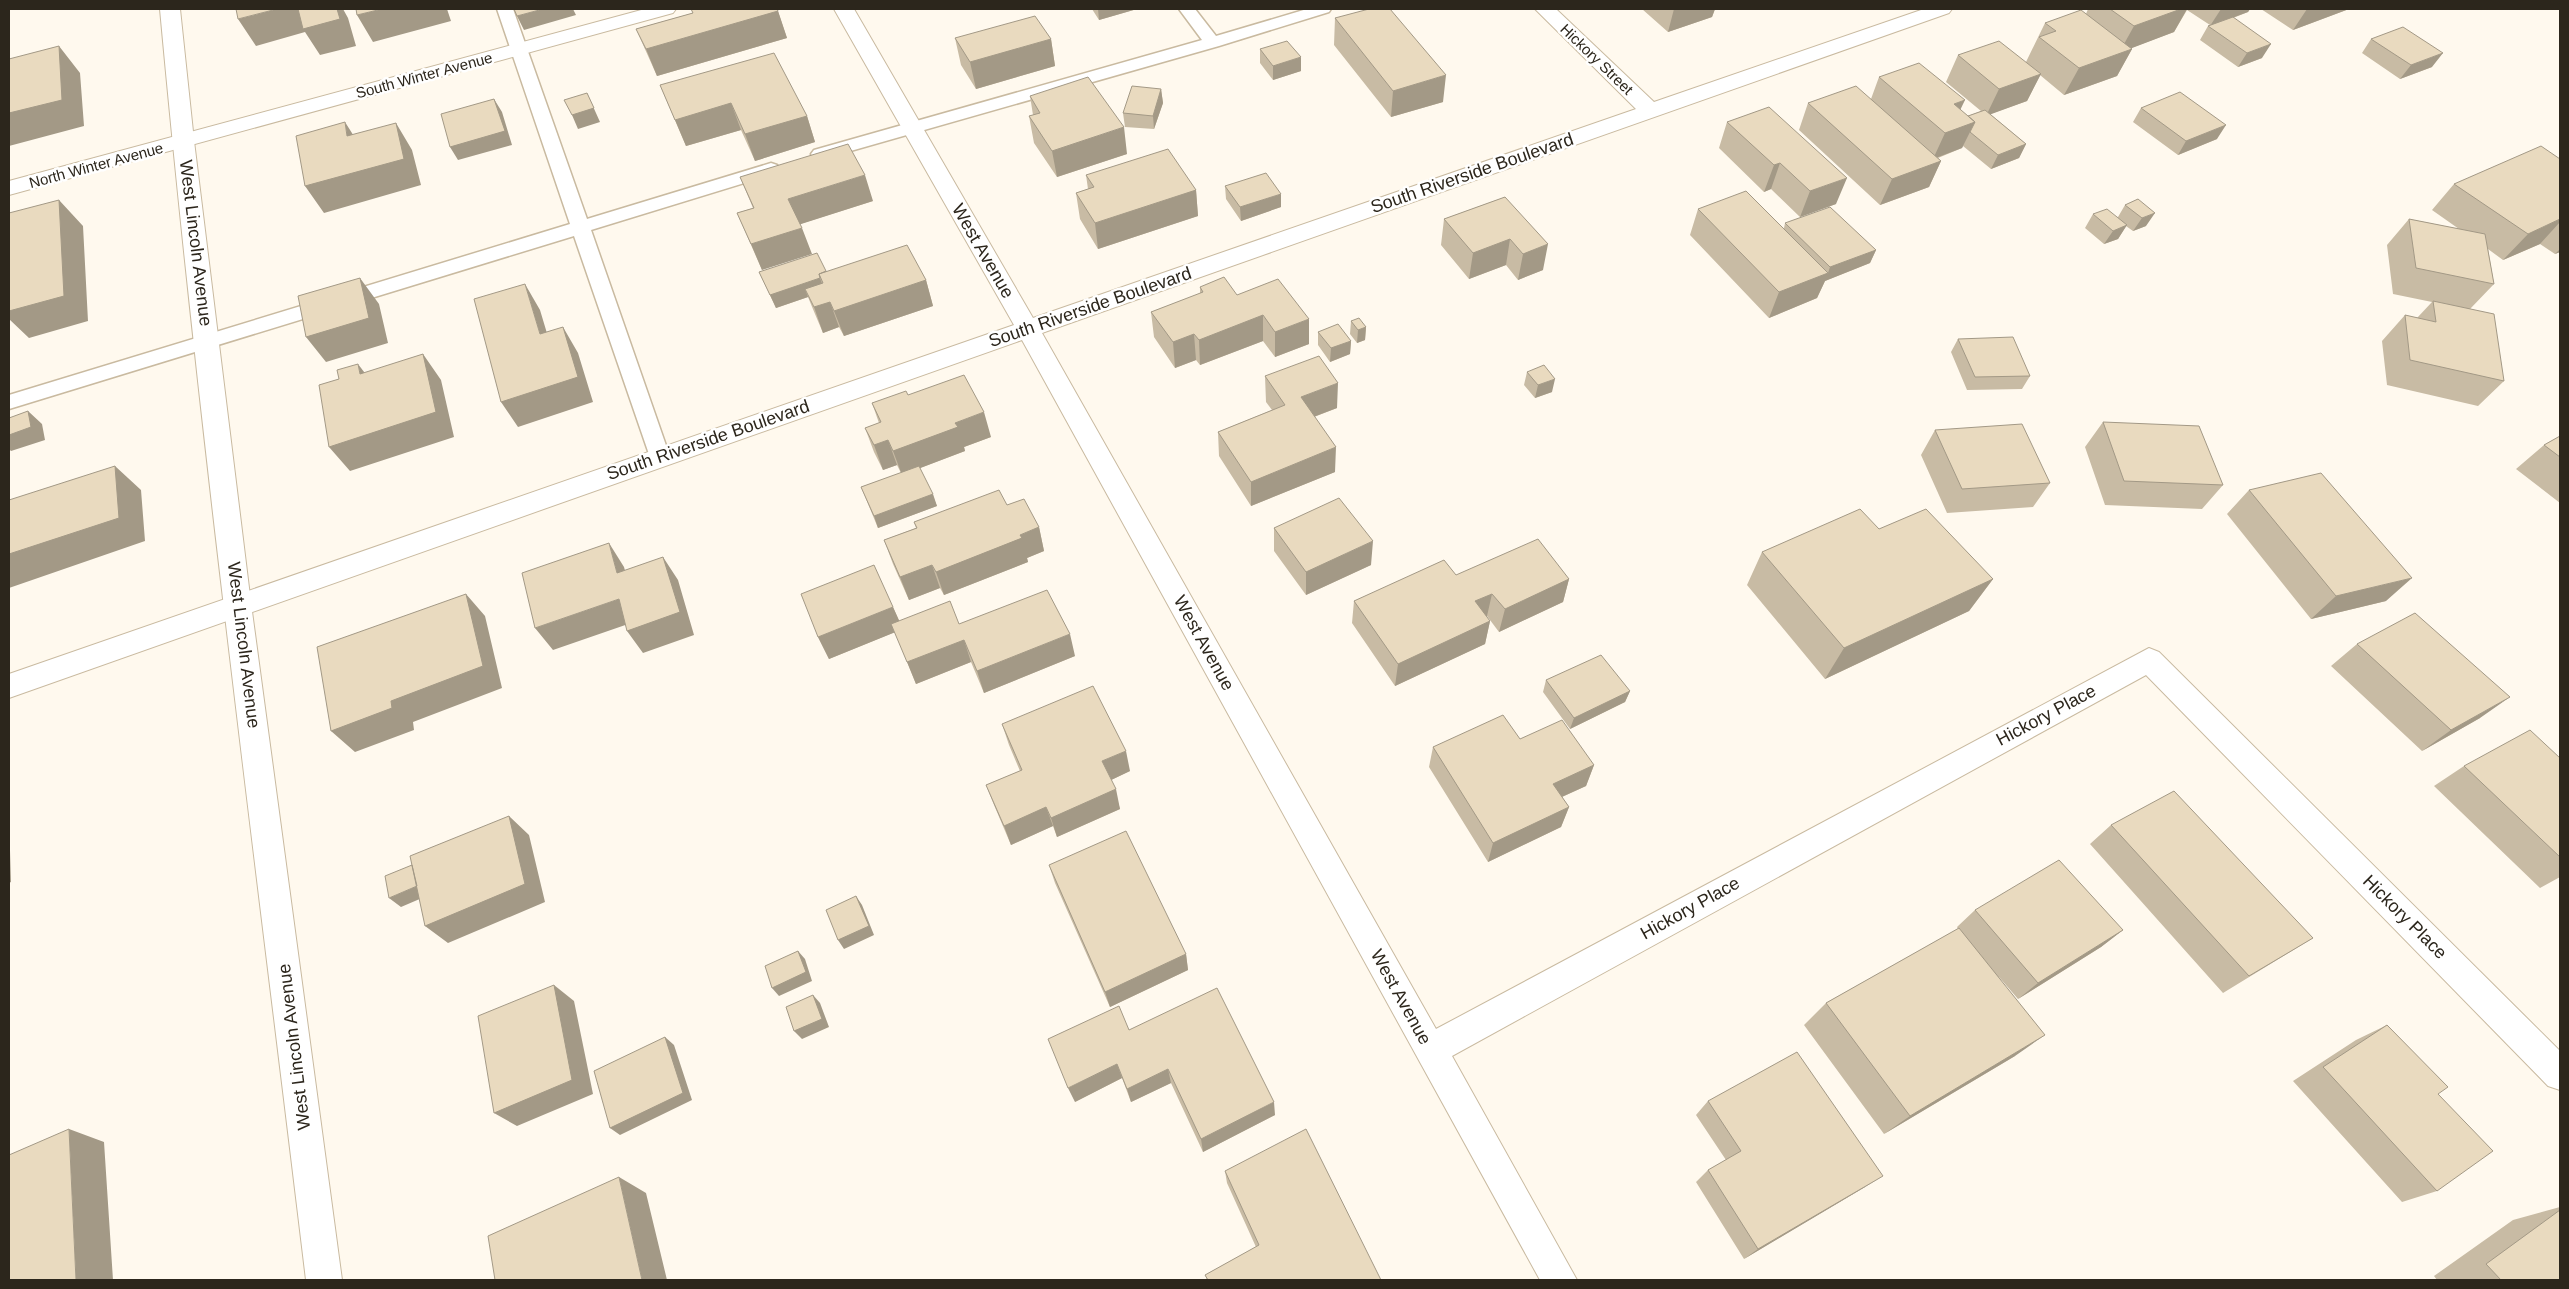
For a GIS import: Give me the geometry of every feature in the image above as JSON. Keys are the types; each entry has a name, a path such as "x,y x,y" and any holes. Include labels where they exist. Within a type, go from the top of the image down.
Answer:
{"street":[{"name":"West Lincoln Avenue","path":"170,9 183,141 209,341 238,604 324,1280"},
{"name":"South Winter Avenue","path":"183,141 666,9"},
{"name":"West Avenue","path":"844,9 1028,328 1559,1280"},
{"name":"Hickory Street","path":"1545,9 1650,110"},
{"name":"South Riverside Boulevard","path":"9,686 238,604 1942,9"},
{"name":"North Winter Avenue","path":"9,188 183,141"},
{"name":"Hickory Place","path":"1430,1050 2149,660 2560,1074"}],"lane":[{"path":"505,9 660,457"},
{"path":"1187,9 1213,43"},
{"path":"9,402 581,225 912,128 1213,43 1323,9"}],"building":[{"path":"236,9 277,9 238,19"},
{"path":"298,9 337,9 340,19 303,29"},
{"path":"356,9 382,9 357,15"},
{"path":"514,9 543,9 517,16"},
{"path":"691,9 777,9 778,11 646,49 636,29 693,13"},
{"path":"1369,9 1390,9 1446,75 1393,91 1335,18"},
{"path":"2110,9 2181,9 2134,26"},
{"path":"2081,10 2132,49 2079,68 2039,37 2056,31 2045,23"},
{"path":"1035,16 1051,39 970,62 955,38"},
{"path":"2233,17 2271,44 2247,53 2208,26"},
{"path":"2403,27 2443,53 2411,65 2371,39"},
{"path":"1287,41 1301,57 1273,66 1260,49"},
{"path":"1999,41 2041,74 1999,89 1958,55"},
{"path":"59,46 62,100 9,113 9,59"},
{"path":"774,53 807,116 745,134 731,103 675,120 660,85"},
{"path":"1919,63 1965,100 1954,104 1975,122 1945,133 1879,77"},
{"path":"1088,77 1124,127 1052,151 1029,116 1040,113 1030,96"},
{"path":"1132,86 1161,89 1153,116 1123,113"},
{"path":"1856,86 1941,161 1892,179 1808,103"},
{"path":"2180,92 2226,125 2186,141 2141,108"},
{"path":"587,93 594,108 572,115 564,100"},
{"path":"494,99 505,131 450,147 441,114"},
{"path":"1769,107 1847,178 1810,191 1780,163 1774,165 1727,122"},
{"path":"1985,110 2026,144 1998,155 1970,132 1975,122 1968,116"},
{"path":"345,122 347,136 396,123 404,159 305,186 296,136"},
{"path":"848,144 865,175 788,199 802,228 751,244 737,213 754,208 740,177"},
{"path":"2541,146 2560,159 2560,219 2528,234 2454,184"},
{"path":"1168,149 1196,190 1095,223 1076,193 1094,187 1086,175"},
{"path":"1266,173 1281,194 1240,207 1225,186"},
{"path":"1746,191 1828,273 1779,292 1698,209"},
{"path":"1505,197 1548,244 1523,254 1510,239 1473,253 1444,219"},
{"path":"2138,199 2155,213 2142,218 2125,205"},
{"path":"59,200 64,296 9,311 9,213"},
{"path":"1830,207 1876,250 1830,267 1785,223"},
{"path":"2107,209 2127,225 2113,231 2093,214"},
{"path":"2409,219 2485,234 2494,284 2416,268"},
{"path":"907,245 926,280 834,311 830,302 814,307 805,289 823,283 819,274"},
{"path":"817,253 826,271 819,274 820,278 770,295 759,272"},
{"path":"1224,277 1237,295 1278,279 1309,319 1275,332 1263,315 1199,340 1194,334 1173,342 1151,312 1203,292 1200,287"},
{"path":"360,278 369,318 306,337 298,296"},
{"path":"525,284 540,334 563,327 578,377 501,402 474,299"},
{"path":"2433,301 2494,314 2504,381 2410,360 2405,315 2436,322"},
{"path":"1359,318 1366,327 1358,330 1351,321"},
{"path":"1338,324 1351,341 1331,348 1318,332"},
{"path":"2013,337 2030,376 1975,377 1958,339"},
{"path":"423,354 436,412 329,447 319,385 339,379 337,370 358,364 360,374"},
{"path":"1319,356 1338,383 1301,397 1336,447 1251,482 1218,432 1285,405 1265,376"},
{"path":"1544,365 1555,379 1538,385 1527,372"},
{"path":"964,375 984,412 955,423 958,427 893,451 888,440 874,445 865,428 881,422 872,403 906,391 908,395"},
{"path":"28,411 31,427 9,435 9,418"},
{"path":"2103,422 2199,426 2223,485 2124,481"},
{"path":"2022,424 2050,483 1962,489 1935,430"},
{"path":"2560,436 2560,457 2544,445"},
{"path":"115,466 119,518 9,554 9,500"},
{"path":"919,466 933,494 874,516 861,487"},
{"path":"2321,473 2412,578 2336,596 2249,490"},
{"path":"999,490 1007,505 1024,499 1039,527 1020,535 1022,538 936,572 932,565 900,577 884,540 917,528 914,522"},
{"path":"1339,498 1373,541 1306,572 1274,528"},
{"path":"1860,509 1879,529 1926,509 1993,579 1844,648 1762,552"},
{"path":"1538,539 1569,579 1505,609 1492,594 1475,601 1490,621 1398,664 1354,601 1444,560 1456,575"},
{"path":"609,543 617,573 663,557 680,612 627,631 619,599 535,628 522,573"},
{"path":"874,565 893,607 818,637 801,594"},
{"path":"1047,590 1070,634 977,671 964,640 907,662 891,624 950,601 959,624"},
{"path":"466,594 483,666 391,701 392,708 331,731 317,647"},
{"path":"2415,613 2510,697 2451,730 2357,644"},
{"path":"1601,655 1630,691 1574,718 1546,680"},
{"path":"1093,686 1126,751 1102,761 1116,789 1051,818 1046,807 1004,826 986,785 1022,770 1002,724"},
{"path":"1503,715 1520,739 1562,720 1594,765 1553,784 1569,807 1493,843 1433,747"},
{"path":"2530,730 2560,758 2560,857 2464,766"},
{"path":"2174,791 2313,938 2249,976 2111,825"},
{"path":"509,816 525,884 425,926 410,856"},
{"path":"1126,831 1186,954 1105,992 1049,865"},
{"path":"2059,860 2123,930 2038,983 1975,910"},
{"path":"412,865 417,886 389,898 385,876"},
{"path":"856,896 869,926 838,940 826,910"},
{"path":"1959,928 2045,1035 1910,1116 1826,1003"},
{"path":"798,951 806,972 772,988 765,966"},
{"path":"554,985 572,1080 494,1113 478,1016"},
{"path":"1217,988 1274,1102 1201,1139 1168,1069 1127,1089 1117,1064 1068,1088 1048,1039 1119,1006 1129,1030"},
{"path":"813,995 822,1019 794,1031 786,1007"},
{"path":"2387,1025 2448,1087 2438,1094 2493,1151 2437,1191 2323,1067"},
{"path":"665,1037 683,1093 610,1128 594,1071"},
{"path":"1797,1052 1883,1176 1758,1249 1708,1170 1741,1151 1708,1101"},
{"path":"69,1129 76,1280 9,1280 9,1155"},
{"path":"1306,1129 1381,1280 1208,1280 1205,1275 1259,1245 1225,1171"},
{"path":"619,1177 642,1280 495,1280 488,1236"},
{"path":"2560,1210 2560,1280 2501,1280 2486,1264"}]}
